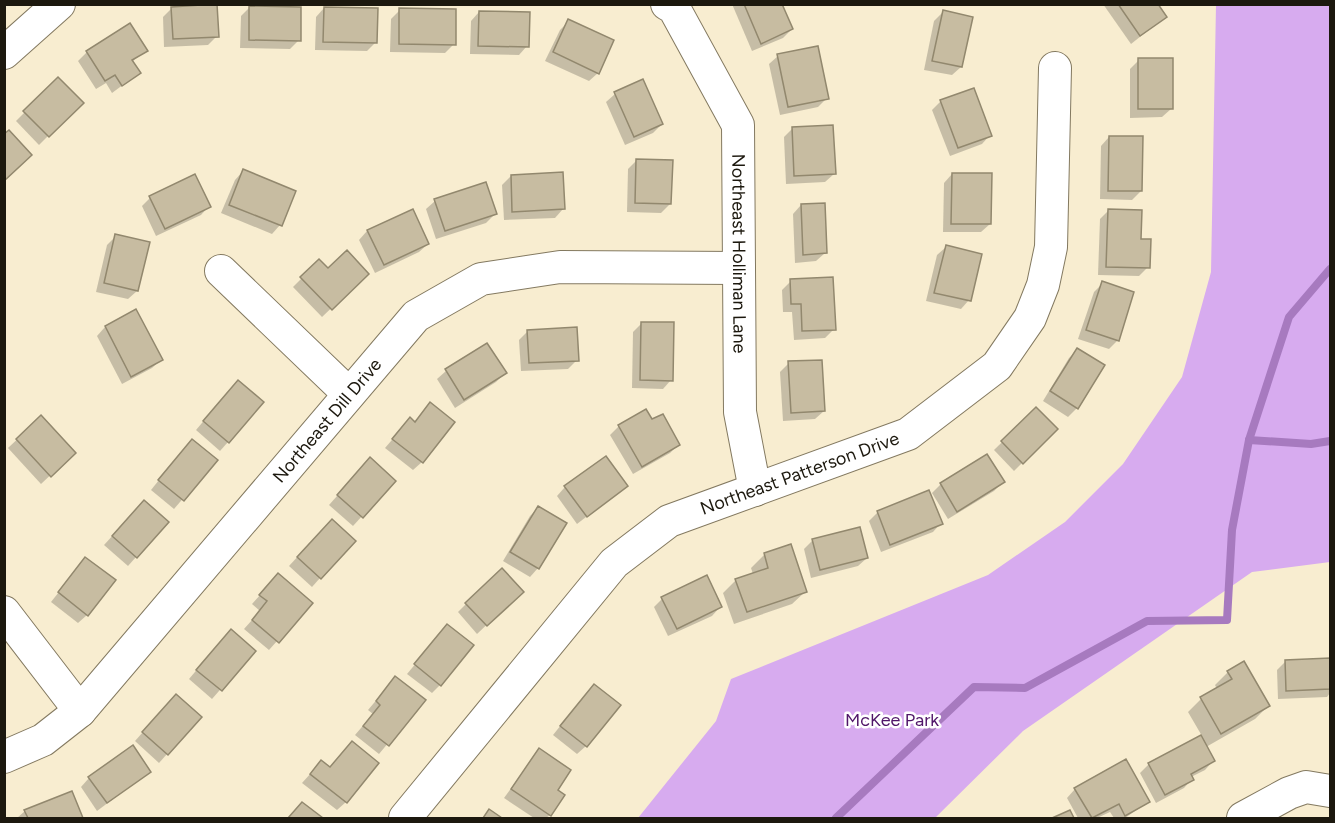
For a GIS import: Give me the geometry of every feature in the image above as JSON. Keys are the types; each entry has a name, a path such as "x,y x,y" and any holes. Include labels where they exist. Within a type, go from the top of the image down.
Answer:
{"street":[{"path":"4,53 42,10"},
{"name":"Northeast Holliman Lane","path":"676,17 738,125 740,412 755,490"},
{"name":"Northeast Patterson Drive","path":"405,819 614,563 669,521 908,434 997,366 1030,318 1043,285 1051,247 1055,68"},
{"name":"Northeast Dill Drive","path":"4,757 43,740 80,711 416,316 481,279 560,267 739,268"},
{"path":"221,271 349,394"},
{"path":"4,612 80,711"},
{"path":"1243,819 1289,793 1306,787 1330,791"}],"green space":[{"name":"McKee Park","path":"1216,5 1330,5 1330,562 1252,572 1023,731 935,818 638,818 716,721 731,679 988,575 1065,522 1123,464 1182,377 1211,272"}],"building":[{"path":"217,4 219,37 173,39 171,7"},
{"path":"744,4 782,4 793,29 761,44"},
{"path":"1118,4 1158,4 1167,17 1140,36"},
{"path":"249,6 301,7 301,41 249,40"},
{"path":"324,7 378,8 377,43 323,42"},
{"path":"399,8 456,9 456,45 399,44"},
{"path":"943,10 973,17 962,67 932,61"},
{"path":"479,11 530,12 529,47 478,46"},
{"path":"568,19 614,40 599,74 553,52"},
{"path":"130,23 148,51 132,60 141,73 122,86 115,75 105,81 86,51"},
{"path":"818,46 829,99 788,107 777,54"},
{"path":"1138,58 1173,58 1173,109 1138,109"},
{"path":"58,77 84,103 49,137 23,111"},
{"path":"643,79 663,124 634,137 614,92"},
{"path":"974,88 992,136 958,148 940,100"},
{"path":"833,125 836,174 794,176 792,127"},
{"path":"9,130 32,155 4,181 4,134"},
{"path":"1109,136 1143,136 1142,191 1108,191"},
{"path":"636,159 673,160 671,204 635,203"},
{"path":"243,169 296,191 282,226 229,205"},
{"path":"563,172 565,209 512,212 511,175"},
{"path":"952,173 992,173 991,224 951,224"},
{"path":"195,174 211,207 165,229 149,196"},
{"path":"486,182 497,214 445,231 434,199"},
{"path":"825,203 827,253 803,255 801,204"},
{"path":"413,209 429,244 384,265 367,230"},
{"path":"1108,209 1142,210 1141,239 1151,239 1150,268 1106,267"},
{"path":"115,234 150,242 138,291 104,283"},
{"path":"946,245 982,254 971,301 934,293"},
{"path":"347,250 369,274 332,310 300,277 319,259 328,268"},
{"path":"833,277 836,330 802,331 801,304 791,304 790,279"},
{"path":"1102,281 1134,292 1119,341 1086,330"},
{"path":"136,309 163,360 131,377 105,326"},
{"path":"641,322 674,322 673,381 640,380"},
{"path":"577,327 579,361 529,363 527,330"},
{"path":"487,343 507,373 464,400 445,369"},
{"path":"1077,348 1105,365 1078,409 1050,391"},
{"path":"822,360 825,411 791,413 788,361"},
{"path":"238,380 264,402 229,443 203,421"},
{"path":"430,402 455,422 423,463 392,439 410,417 415,422"},
{"path":"1036,407 1058,429 1023,464 1001,441"},
{"path":"646,409 652,419 663,414 680,445 642,467 618,425"},
{"path":"41,415 76,453 51,477 16,439"},
{"path":"192,439 218,460 184,501 158,480"},
{"path":"987,454 1005,482 957,512 940,483"},
{"path":"606,456 628,486 587,517 564,486"},
{"path":"370,457 396,481 363,518 337,495"},
{"path":"929,490 943,524 890,545 877,511"},
{"path":"144,500 169,522 137,558 112,536"},
{"path":"538,506 567,523 539,569 510,552"},
{"path":"332,519 356,541 321,579 297,557"},
{"path":"860,527 868,558 820,570 812,539"},
{"path":"791,544 807,592 747,612 735,579 768,568 764,553"},
{"path":"85,557 116,580 88,616 58,592"},
{"path":"502,568 524,592 487,626 465,603"},
{"path":"278,573 313,603 279,643 252,620 267,601 259,595"},
{"path":"707,575 722,607 677,629 661,597"},
{"path":"447,624 474,645 441,686 414,664"},
{"path":"231,629 256,651 222,691 196,670"},
{"path":"1330,658 1330,689 1286,691 1285,660"},
{"path":"1244,661 1270,706 1221,734 1200,697 1232,679 1227,671"},
{"path":"395,676 426,700 389,746 363,726 380,705 376,701"},
{"path":"594,684 621,705 587,747 560,726"},
{"path":"176,694 202,717 168,755 142,732"},
{"path":"1201,735 1215,761 1191,774 1194,780 1165,795 1148,763"},
{"path":"352,741 379,763 347,803 310,774 321,760 330,767"},
{"path":"133,745 151,772 107,803 88,777"},
{"path":"539,748 571,770 558,790 565,795 551,816 511,789"},
{"path":"1126,759 1150,802 1125,816 1119,804 1092,818 1074,788"},
{"path":"72,791 83,818 28,818 24,810"},
{"path":"302,802 323,818 288,818"},
{"path":"489,809 502,818 483,818"},
{"path":"1070,810 1074,818 1052,818"}],"waterway":[{"path":"836,818 974,687 1025,688 1147,621 1227,620 1232,530 1249,440 1289,317 1330,269"},
{"path":"1249,440 1311,444 1330,441"}]}
